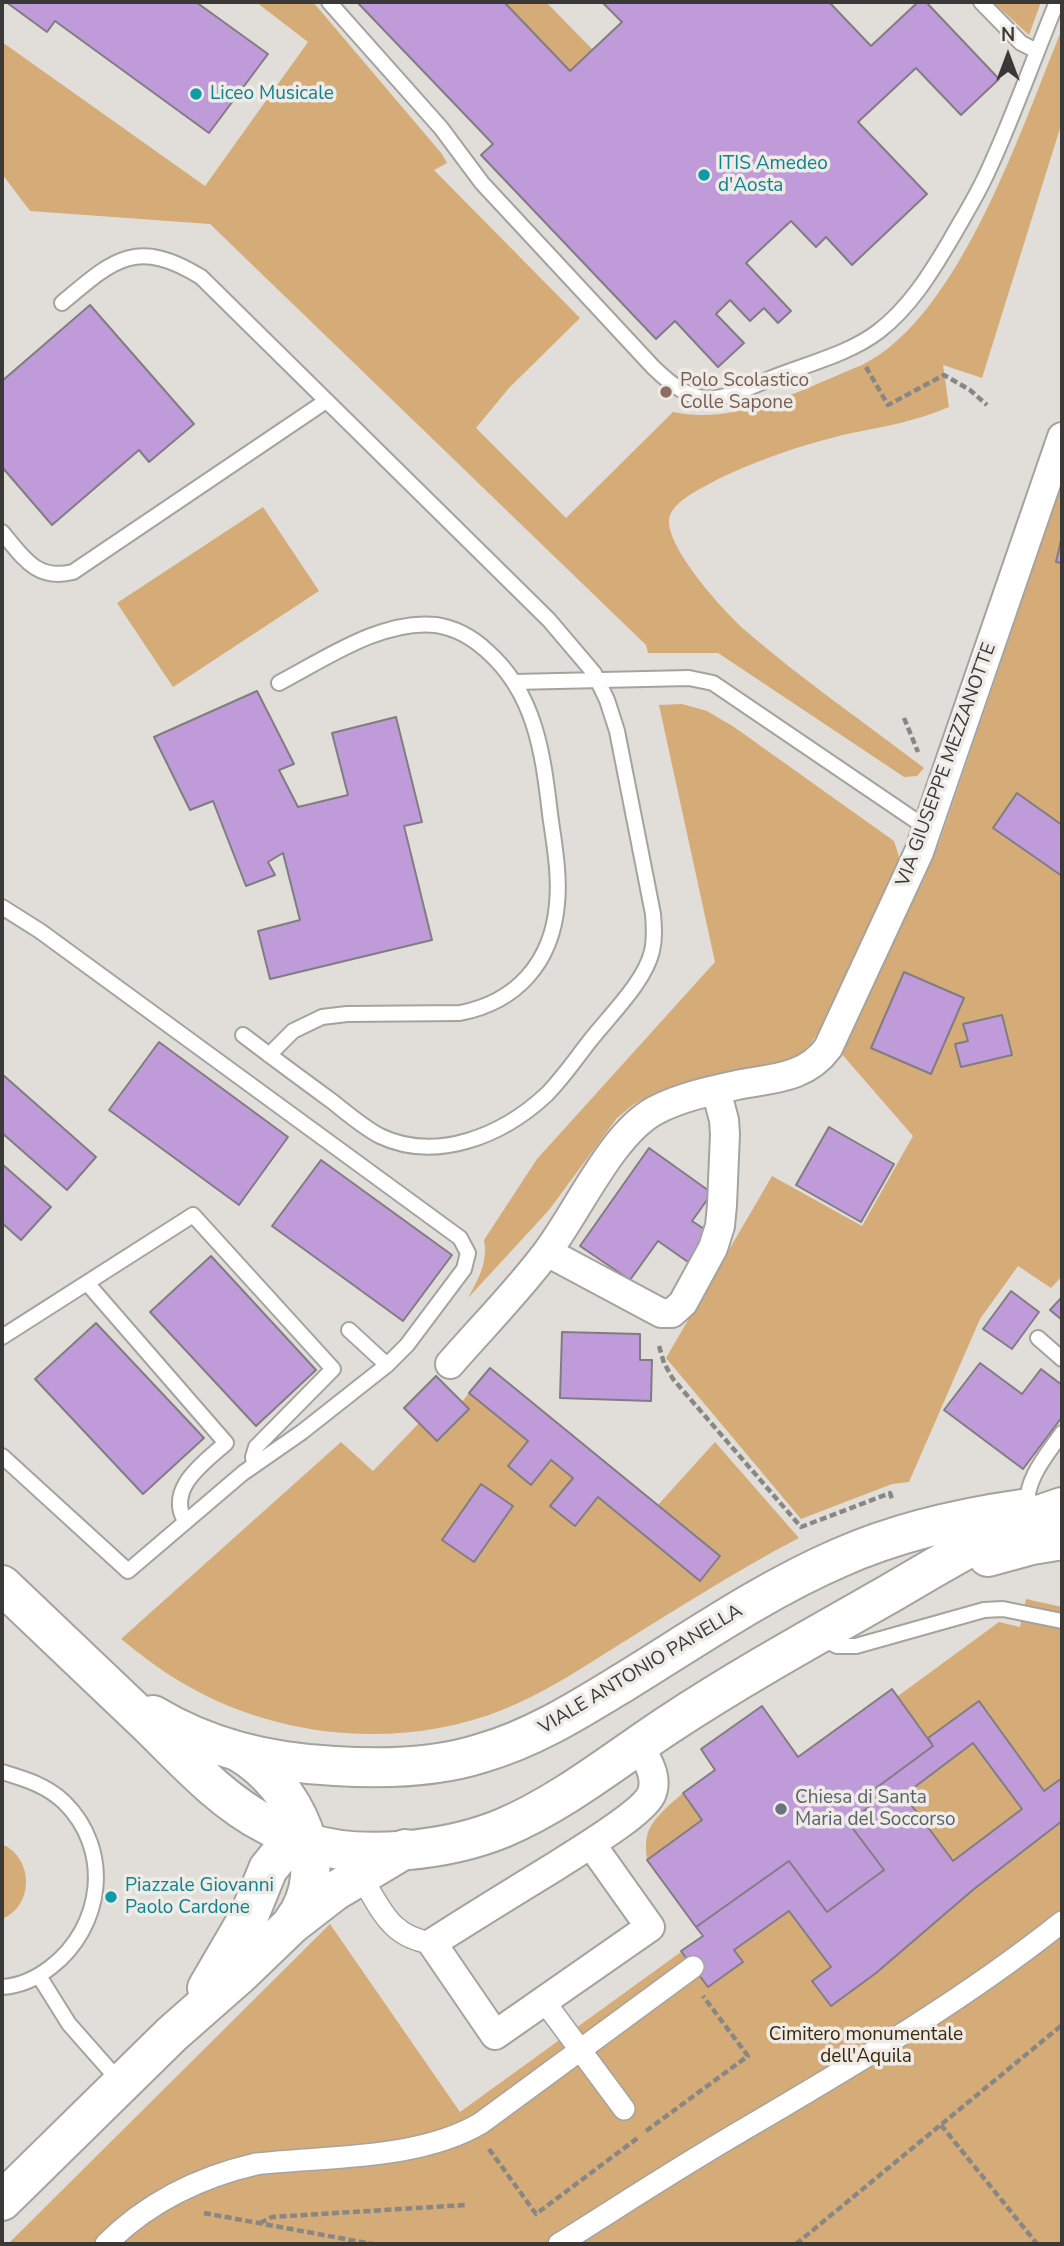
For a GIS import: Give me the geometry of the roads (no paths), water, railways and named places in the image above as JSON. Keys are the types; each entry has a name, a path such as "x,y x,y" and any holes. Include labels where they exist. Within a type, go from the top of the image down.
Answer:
{"main road":[{"name":"VIALE ANTONIO PANELLA","path":"2,1585 201,1775 258,1819 306,1842 353,1850 405,1849 462,1841 503,1828 546,1805 675,1720 866,1606 944,1572 999,1553 1047,1521"},
{"name":"VIALE ANTONIO PANELLA","path":"100,1678 158,1718 239,1752 285,1762 348,1767 425,1764 480,1754 522,1739 565,1718 740,1610 837,1558 872,1544 933,1525 1047,1521"},
{"path":"239,1752 267,1773 285,1793 298,1817 306,1842 310,1889 303,1908 290,1925"},
{"path":"258,1819 264,1858 260,1887"},
{"path":"172,2034 228,1955 249,1916 268,1869 281,1853 306,1842"},
{"path":"2,2201 172,2034 239,1975 290,1925 313,1906 405,1849"}],"street":[{"name":"VIA GIUSEPPE MEZZANOTTE","path":"450,1364 547,1252 630,1129 658,1109 716,1090 789,1076 808,1068 823,1054 834,1036 928,829 1062,437"},
{"path":"547,1252 655,1311 672,1313 683,1303 706,1261 720,1226 725,1134 716,1090"},
{"path":"360,1875 397,1930 412,1939 432,1943 591,1844 641,1807 650,1796 653,1776 638,1745"},
{"path":"432,1943 495,2035 650,1927 591,1844"},
{"path":"559,2244 865,2057 1007,1963 1062,1922"},
{"path":"106,2244 134,2218 213,2176 256,2164 393,2152 456,2136 481,2123 693,1967"},
{"path":"544,2001 624,2109"}],"lane":[{"path":"329,2 441,128 482,183 653,367 678,390 705,398 731,395 854,345 886,324 914,296 989,171 1057,2"},
{"path":"981,2 1021,43 1037,51"},
{"path":"62,303 104,268 131,257 175,262 214,287 549,620 583,659 597,680 617,731 653,914 654,939 649,964 558,1082 535,1104 494,1132 459,1143 427,1146 396,1142 372,1131 243,1035"},
{"path":"2,532 37,569 59,575 73,572 326,401"},
{"path":"269,1055 293,1031 322,1017 347,1014 460,1013 500,1001 533,971 547,945 557,904 556,867 537,732 527,705 514,682 495,658 472,639 449,628 421,625 396,628 368,638 279,682"},
{"path":"514,682 689,678 713,683 928,829"},
{"path":"2,907 40,931 464,1243 468,1258 464,1269 407,1345 387,1365 347,1399 254,1465 128,1571 2,1456"},
{"path":"2,1337 193,1215 333,1369 260,1443 253,1457 254,1465"},
{"path":"87,1283 226,1443 183,1487 180,1507 185,1521"},
{"path":"349,1330 387,1365"},
{"path":"1038,1338 1062,1359"},
{"path":"1047,1521 1027,1495 1032,1477 1062,1433"},
{"path":"819,1634 831,1644 856,1646 974,1611 994,1608 1062,1621"},
{"path":"2,1772 36,1782 64,1802 84,1829 95,1861 96,1895 86,1928 66,1956 39,1976 2,1987"},
{"path":"39,1976 77,2034 121,2084"}],"place":[{"name":"Liceo Musicale","path":"196,94"},
{"name":"ITIS Amedeo d'Aosta","path":"704,175"},
{"name":"Polo Scolastico Colle Sapone","path":"666,392"},
{"name":"Chiesa di Santa Maria del Soccorso","path":"781,1809"},
{"name":"Piazzale Giovanni Paolo Cardone","path":"111,1897"}],"park label":[{"name":"Cimitero monumentale dell'Aquila","path":"866,2046"}]}
